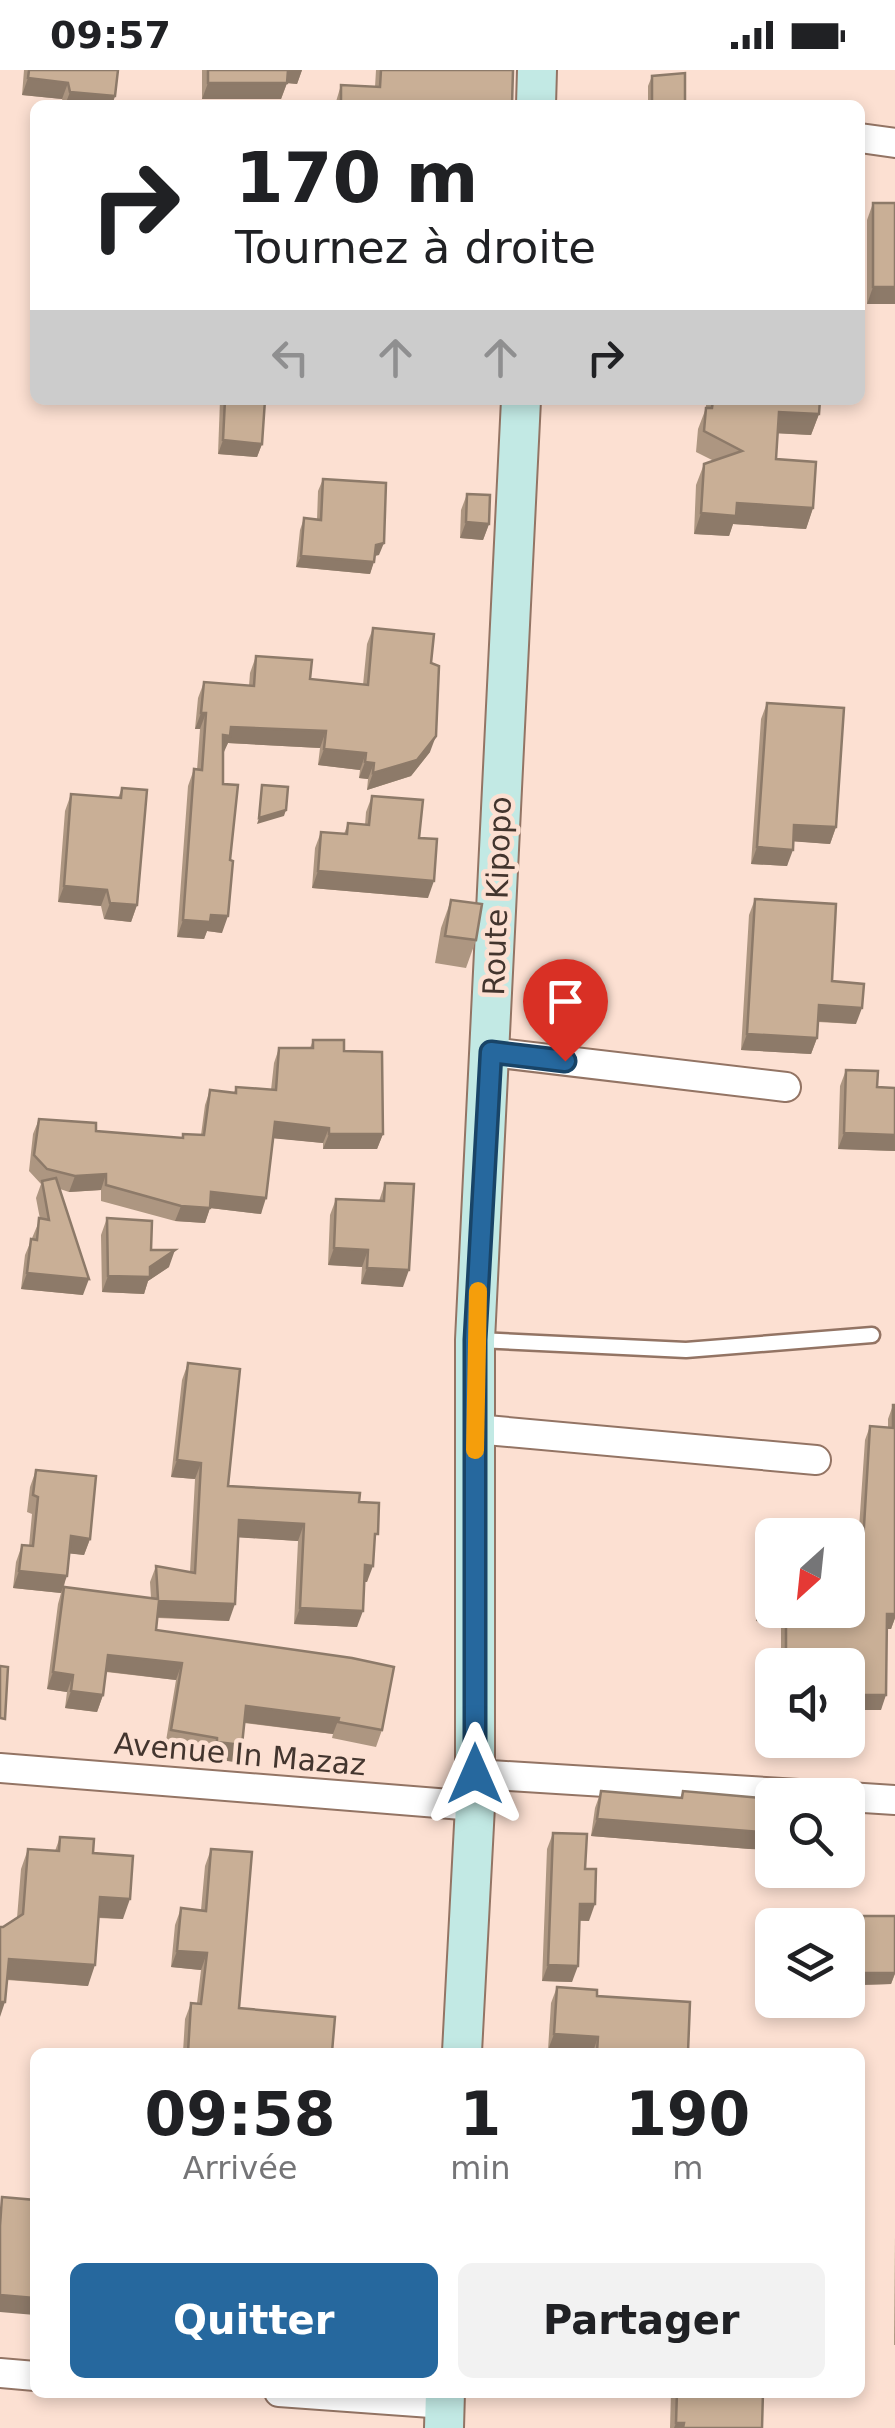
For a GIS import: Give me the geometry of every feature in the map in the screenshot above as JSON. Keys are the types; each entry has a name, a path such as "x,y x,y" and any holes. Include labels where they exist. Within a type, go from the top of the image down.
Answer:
{"main road":[{"path":"536,100 537,70"},
{"name":"Route Kipopo","path":"462,2048 475,1790 475,1340 521,405"}],"street":[{"path":"865,139 895,142"},
{"path":"491,1052 786,1087"},
{"path":"475,1429 816,1460"},
{"name":"Avenue In Mazaz","path":"0,1768 475,1790 755,1794"},
{"path":"865,1798 895,1800"},
{"path":"0,2373 30,2376"},
{"path":"341,2398 445,2408"}],"lane":[{"path":"475,1340 686,1350 872,1335"}],"building":[{"path":"29,70 118,70 115,96 70,92 68,83 28,78"},
{"path":"208,70 288,70 287,83 208,83"},
{"path":"381,70 513,70 512,100 341,100 341,85 380,87"},
{"path":"685,73 685,100 652,100 652,76"},
{"path":"873,203 895,203 895,287 873,287"},
{"path":"225,405 265,405 262,444 223,440"},
{"path":"820,405 819,414 779,412 776,459 816,462 813,508 737,503 736,516 701,513 704,464 742,451 704,431 706,408"},
{"path":"323,479 386,483 384,543 376,545 374,562 301,556 304,518 321,520"},
{"path":"467,494 490,495 489,524 466,522"},
{"path":"373,628 434,634 431,663 439,666 436,736 417,760 373,773 374,763 365,762 366,753 324,749 326,731 231,727 230,736 223,735 223,784 238,785 228,916 211,915 210,922 183,920 194,769 202,770 204,682 254,686 256,656 312,660 310,679 368,685"},
{"path":"767,703 844,708 836,827 794,825 793,850 757,847"},
{"path":"262,785 288,787 286,810 259,818"},
{"path":"122,788 147,790 137,905 110,903 107,890 64,886 71,794 121,798"},
{"path":"372,796 423,800 419,838 437,839 434,881 318,871 321,832 347,834 348,823 369,825"},
{"path":"755,899 836,904 832,981 864,984 862,1008 819,1005 817,1038 747,1034"},
{"path":"451,900 482,904 476,940 445,936"},
{"path":"313,1040 344,1040 344,1051 382,1052 383,1134 329,1134 329,1128 275,1122 266,1198 211,1192 210,1208 181,1206 106,1185 106,1174 75,1176 47,1169 34,1155 39,1119 96,1123 96,1131 183,1138 183,1134 204,1135 210,1090 276,1090 279,1048 313,1048"},
{"path":"846,1070 878,1071 877,1087 895,1088 895,1135 844,1133"},
{"path":"56,1178 89,1279 27,1273 31,1239 37,1240 39,1218 49,1220 42,1181"},
{"path":"385,1183 414,1184 409,1270 367,1268 368,1250 334,1248 336,1199 384,1201"},
{"path":"107,1218 152,1221 151,1250 175,1250 150,1267 150,1277 108,1276"},
{"path":"188,1363 240,1369 228,1486 360,1493 359,1502 379,1503 378,1534 373,1566 365,1565 363,1611 300,1608 304,1524 239,1520 235,1604 159,1601 156,1630 394,1667 382,1730 338,1722 339,1718 246,1706 242,1745 217,1742 217,1738 171,1730 182,1663 108,1655 103,1695 71,1691 73,1675 53,1672 64,1587 158,1599 156,1566 195,1573 201,1463 177,1460"},
{"path":"895,1405 895,1614 887,1614 886,1695 865,1695 865,1648 786,1648 786,1628 865,1628 864,1518 870,1426 893,1428"},
{"path":"36,1470 96,1476 90,1539 71,1536 67,1576 19,1571 22,1545 33,1546 38,1497 33,1495"},
{"path":"0,1666 8,1667 5,1719 0,1718"},
{"path":"601,1791 682,1798 683,1791 755,1797 755,1832 597,1819"},
{"path":"553,1833 587,1834 585,1869 596,1869 595,1904 580,1904 578,1966 548,1965"},
{"path":"60,1837 94,1839 93,1853 133,1856 130,1899 100,1897 95,1965 9,1959 5,2002 0,2002 0,1927 23,1914 28,1849 59,1851"},
{"path":"211,1849 252,1852 239,2008 335,2017 332,2048 188,2048 191,2003 201,2004 207,1953 177,1951 181,1908 206,1911"},
{"path":"865,1916 895,1916 895,1973 865,1973"},
{"path":"557,1987 597,1990 597,1996 690,2002 688,2048 597,2048 598,2037 554,2034"},
{"path":"2,2197 30,2200 30,2298 0,2295"},
{"path":"677,2398 763,2398 762,2428 683,2428 684,2423 676,2423"}],"slow traffic":[{"path":"475,1450 478,1291"}],"route":[{"path":"475,1774 475,1340 491,1052 565,1061"}]}
